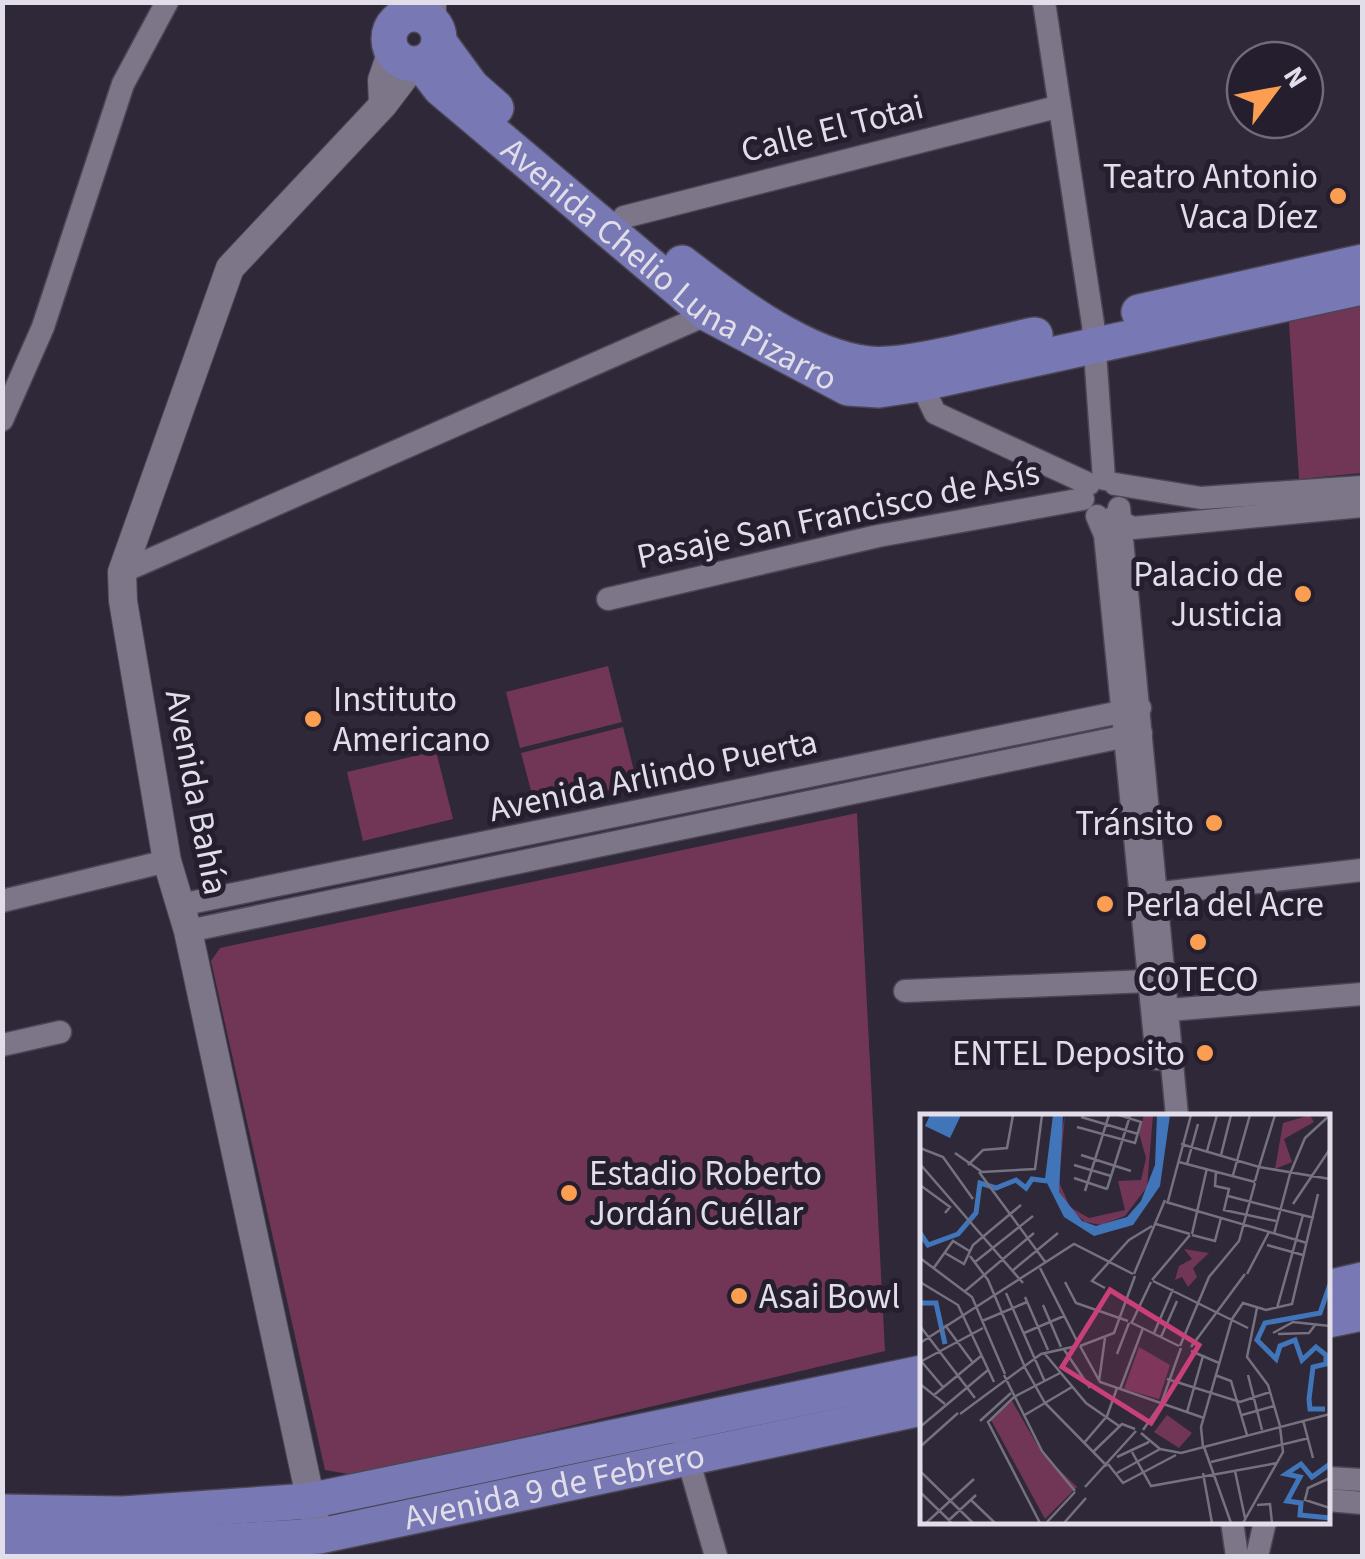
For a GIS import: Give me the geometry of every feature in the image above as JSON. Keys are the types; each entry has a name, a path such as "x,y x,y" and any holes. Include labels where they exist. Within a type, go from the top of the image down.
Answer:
{"main road":[{"name":"Avenida Chelio Luna Pizarro","path":"411,29 472,87 624,217 716,289 769,324 840,358 916,371"},
{"name":"Avenida Chelio Luna Pizarro","path":"411,29 440,88 708,314 848,388 879,390 916,371 1094,334 1362,288"},
{"name":"Avenida Chelio Luna Pizarro","path":"1094,334 1362,262"},
{"path":"1330,1288 1362,1280"},
{"path":"1330,1320 1362,1313"},
{"name":"Avenida 9 de Febrero","path":"2,1512 123,1514 309,1501 920,1373"},
{"name":"Avenida 9 de Febrero","path":"2,1540 113,1548 323,1546 687,1458 920,1408"}],"street":[{"path":"2,420 42,327 124,84 167,2"},
{"path":"1044,2 1094,334 1104,535 1131,711"},
{"name":"Avenida Bahía","path":"323,1546 309,1501 184,918 168,860 123,601 122,572 230,268 383,105 382,80 411,29"},
{"name":"Calle El Totai","path":"624,217 1058,107"},
{"path":"122,572 708,314"},
{"path":"916,371 936,413 1151,526 1362,506"},
{"path":"1105,502 1362,487"},
{"path":"1105,502 1126,564"},
{"name":"Pasaje San Francisco de Asís","path":"608,599 878,536 1105,502"},
{"path":"1151,526 1126,546 1131,711 1161,1011 1177,1114"},
{"name":"Avenida Arlindo Puerta","path":"184,918 1131,711"},
{"name":"Avenida Arlindo Puerta","path":"184,918 1133,735"},
{"path":"2,901 168,860"},
{"path":"1149,894 1362,870"},
{"path":"1149,894 1148,981 1161,1011 1162,1114"},
{"path":"904,991 1148,981"},
{"path":"1161,1011 1362,994"},
{"path":"2,1045 60,1032"},
{"path":"678,1423 716,1556"},
{"path":"1330,1478 1362,1480"},
{"path":"1330,1500 1362,1503"},
{"path":"1232,1524 1237,1556"},
{"path":"1256,1556 1264,1524"}],"shaded area":[{"path":"1362,305 1362,473 1299,479 1289,322"},
{"path":"608,666 622,722 520,748 506,692"},
{"path":"623,727 637,783 536,809 521,753"},
{"path":"436,751 453,819 363,841 347,772"},
{"name":"Estadio Roberto Jordán Cuéllar","path":"857,813 885,1351 360,1476 325,1470 211,961 220,948"}],"place":[{"name":"Teatro Antonio Vaca Díez","path":"1338,196"},
{"name":"Palacio de Justicia","path":"1303,594"},
{"name":"Instituto Americano","path":"313,719"},
{"name":"Tránsito","path":"1214,823"},
{"name":"Perla del Acre","path":"1105,904"},
{"name":"COTECO","path":"1198,942"},
{"name":"ENTEL Deposito","path":"1205,1053"},
{"name":"Estadio Roberto Jordán Cuéllar","path":"569,1193"},
{"name":"Asai Bowl","path":"739,1296"}]}
